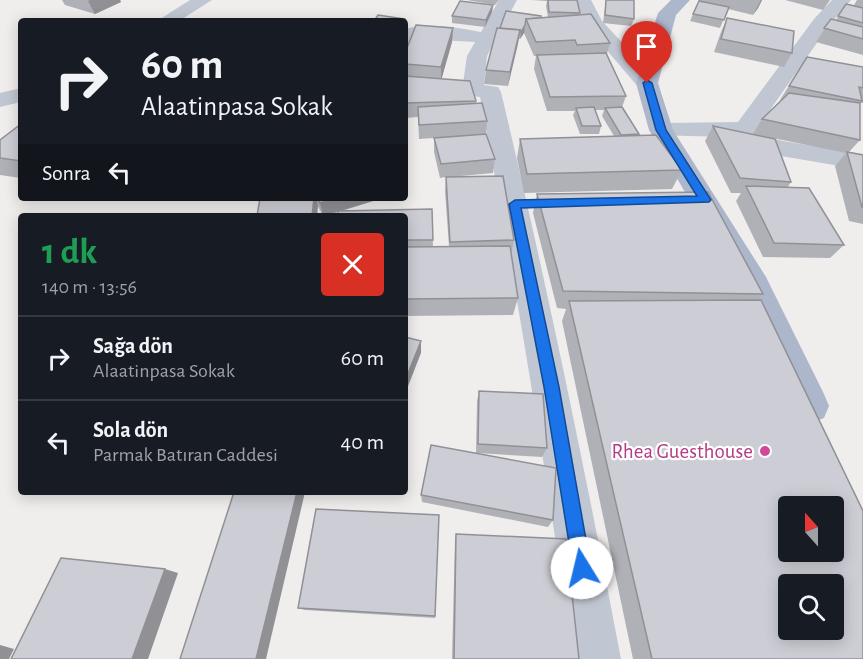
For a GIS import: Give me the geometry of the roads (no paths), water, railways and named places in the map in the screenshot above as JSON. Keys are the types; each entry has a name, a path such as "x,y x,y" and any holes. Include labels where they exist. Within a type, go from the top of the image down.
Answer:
{"main road":[{"path":"681,0 667,13 647,83 661,130 755,286 824,433"}],"street":[{"path":"171,18 203,0"},
{"path":"508,0 477,56 473,90 490,92 527,204 552,387 597,659"},
{"path":"582,0 594,23 647,83"},
{"path":"722,131 745,128 842,9"},
{"path":"408,39 412,33 450,33 485,38"},
{"path":"0,100 18,96"},
{"path":"661,130 692,127 722,131 781,148 863,162"},
{"path":"670,200 705,200"}],"place":[{"name":"Rhea Guesthouse","path":"765,451"}]}
